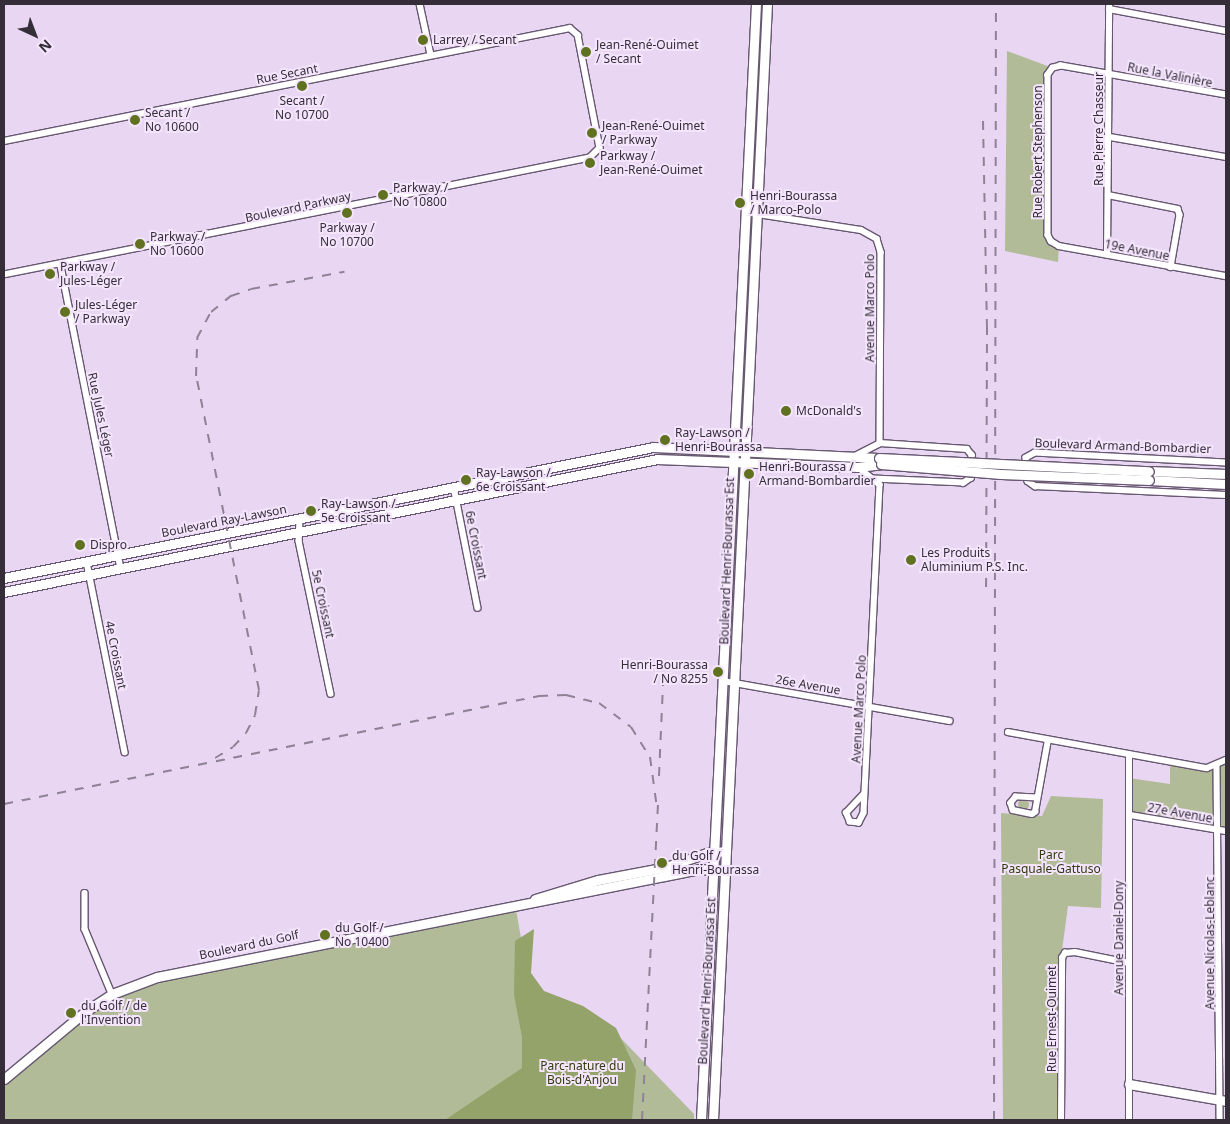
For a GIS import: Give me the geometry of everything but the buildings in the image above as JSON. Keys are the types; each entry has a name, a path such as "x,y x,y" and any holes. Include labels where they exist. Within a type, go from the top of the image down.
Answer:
{"street":[{"path":"420,4 431,55"},
{"name":"Boulevard Henri-Bourassa Est","path":"701,1120 756,4"},
{"name":"Boulevard Henri-Bourassa Est","path":"713,1120 724,871 735,682 743,462 767,4"},
{"path":"1109,6 1226,31"},
{"name":"Rue Pierre Chasseur","path":"1107,255 1110,136 1109,6"},
{"name":"Rue Secant","path":"4,141 431,55 574,29 600,143 595,156"},
{"name":"Rue Robert Stephenson","path":"1048,235 1048,74 1057,66 1110,73"},
{"name":"Rue la Valinière","path":"1110,73 1226,95"},
{"path":"1110,136 1226,157"},
{"name":"Boulevard Parkway","path":"4,275 61,266 595,156"},
{"path":"1108,195 1178,210 1180,215 1171,267"},
{"path":"745,212 756,214"},
{"name":"Avenue Marco Polo","path":"756,214 861,230 877,239 880,252 880,443"},
{"name":"19e Avenue","path":"1048,235 1059,246 1226,276"},
{"name":"Rue Jules Léger","path":"61,266 121,568"},
{"path":"858,467 874,479 964,484 971,478 972,455 967,449 880,443"},
{"name":"Boulevard Armand-Bombardier","path":"854,456 880,443"},
{"name":"Boulevard Ray-Lawson","path":"4,578 653,447 745,450"},
{"name":"Boulevard Armand-Bombardier","path":"745,450 854,456 880,461 1149,475 1226,484"},
{"name":"Boulevard Armand-Bombardier","path":"1226,463 1035,453 1026,458 1028,481 1035,486 1226,495"},
{"name":"Boulevard Ray-Lawson","path":"4,592 480,496 656,458 743,462"},
{"name":"Boulevard Armand-Bombardier","path":"743,462 858,467 880,461"},
{"name":"Boulevard Armand-Bombardier","path":"1149,475 1226,474"},
{"name":"Avenue Marco Polo","path":"864,794 846,813 850,822 855,824 862,818 864,794 870,707 880,484 874,479"},
{"path":"477,482 480,496"},
{"name":"6e Croissant","path":"454,487 478,608"},
{"name":"5e Croissant","path":"300,518 300,532 331,694"},
{"name":"4e Croissant","path":"87,562 125,752"},
{"name":"26e Avenue","path":"723,681 949,721"},
{"path":"1008,732 1207,768 1217,767 1226,760"},
{"path":"1037,798 1016,797 1011,803 1013,810 1032,814 1037,798 1048,740"},
{"name":"Avenue Daniel-Dony","path":"1129,755 1129,1120"},
{"name":"Avenue Nicolas-Leblanc","path":"1217,767 1223,831 1223,890 1219,954 1223,1025 1223,1101 1220,1120"},
{"name":"27e Avenue","path":"1130,815 1223,831"},
{"name":"Boulevard du Golf","path":"528,902 598,880 666,867 714,852 726,851"},
{"name":"Boulevard du Golf","path":"4,1079 86,1010 112,994 157,977 528,902 559,899 700,869 724,871"},
{"path":"85,893 85,929 112,994"},
{"name":"Rue Ernest-Ouimet","path":"1062,1120 1062,958 1065,953 1074,952 1129,963"},
{"path":"1219,954 1226,955"},
{"path":"1129,1084 1223,1101"}],"green space":[{"path":"1007,51 1053,68 1050,71 1048,235 1059,246 1058,262 1005,251"},
{"path":"1226,759 1226,832 1130,815 1129,778 1170,784 1170,762 1207,768"},
{"name":"Parc Pasquale-Gattuso","path":"1051,796 1103,799 1101,908 1068,906 1061,958 1061,1120 1003,1120 1001,813 1042,816"},
{"path":"1021,799 1025,799 1028,804 1027,808 1021,809 1018,806 1018,802"},
{"path":"515,904 536,1022 609,1026 694,1114 694,1120 4,1120 4,1079 86,1011 143,981"},
{"name":"Parc-nature du Bois-d'Anjou","path":"534,929 531,973 544,991 583,1006 616,1028 636,1070 632,1120 445,1120 522,1068 522,1037 514,995 515,941"}],"railway":[{"path":"994,1120 996,4"},
{"path":"983,121 987,326 986,591"},
{"path":"215,758 233,747 246,733 255,715 259,690 196,376 197,338 211,312 231,296 251,289 344,272"},
{"path":"659,776 663,684"},
{"path":"4,804 539,696 566,695 599,703 631,727 650,757 657,808"},
{"path":"642,1120 658,801"}],"place":[{"name":"Larrey / Secant","path":"423,40"},
{"name":"Jean-René-Ouimet / Secant","path":"586,52"},
{"name":"Secant / No 10700","path":"302,86"},
{"name":"Secant / No 10600","path":"135,120"},
{"name":"Jean-René-Ouimet / Parkway","path":"592,133"},
{"name":"Parkway / Jean-René-Ouimet","path":"590,163"},
{"name":"Parkway / No 10800","path":"383,195"},
{"name":"Henri-Bourassa / Marco-Polo","path":"740,203"},
{"name":"Parkway / No 10700","path":"347,213"},
{"name":"Parkway / No 10600","path":"140,244"},
{"name":"Parkway / Jules-Léger","path":"50,274"},
{"name":"Jules-Léger / Parkway","path":"65,312"},
{"name":"McDonald's","path":"786,411"},
{"name":"Ray-Lawson / Henri-Bourassa","path":"665,440"},
{"name":"Henri-Bourassa / Armand-Bombardier","path":"749,474"},
{"name":"Ray-Lawson / 6e Croissant","path":"466,480"},
{"name":"Ray-Lawson / 5e Croissant","path":"311,511"},
{"name":"Dispro","path":"80,545"},
{"name":"Les Produits Aluminium P.S. Inc.","path":"911,560"},
{"name":"Henri-Bourassa / No 8255","path":"718,672"},
{"name":"du Golf / Henri-Bourassa","path":"662,863"},
{"name":"du Golf / No 10400","path":"325,935"},
{"name":"du Golf / de l'Invention","path":"71,1013"}]}
